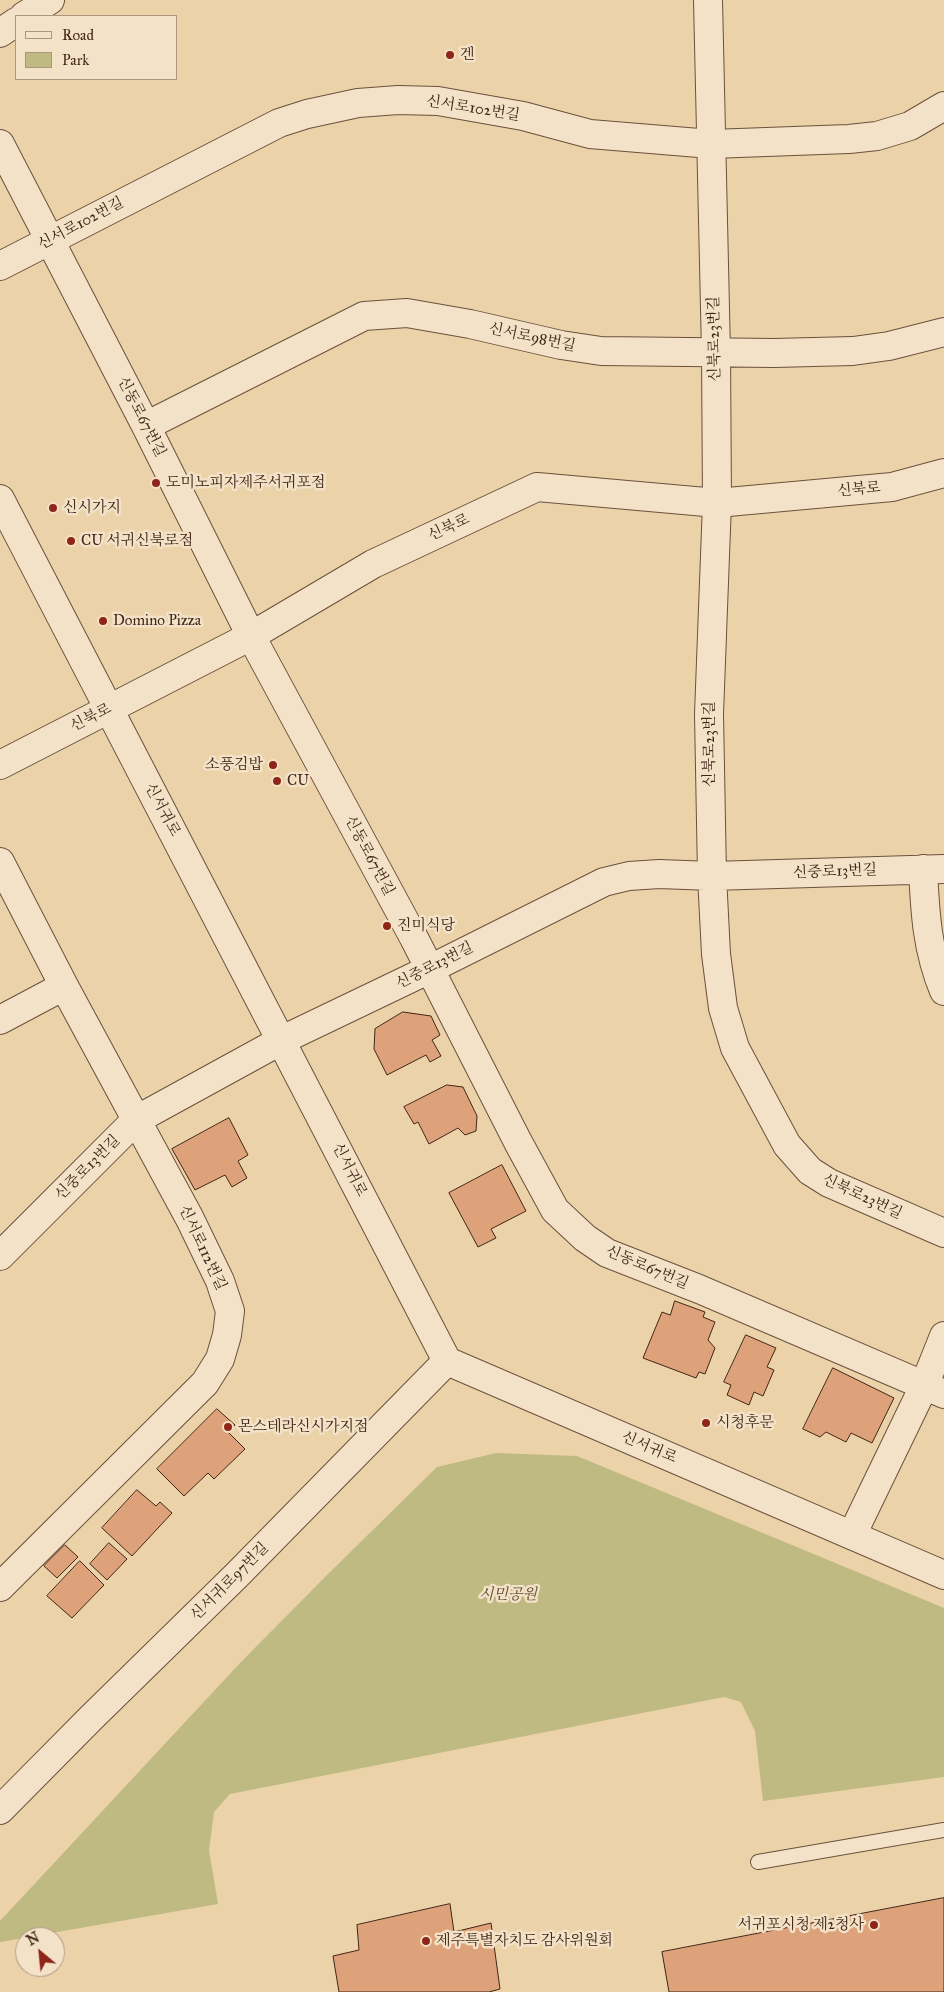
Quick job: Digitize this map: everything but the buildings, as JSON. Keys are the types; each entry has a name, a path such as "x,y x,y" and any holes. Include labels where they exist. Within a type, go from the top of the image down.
{"street":[{"path":"26,15 50,0"},
{"name":"신북로23번길","path":"708,0 716,352 717,503 709,714 712,876 720,987 728,1026 735,1048 787,1145 810,1171 829,1183 944,1233"},
{"path":"0,33 15,23"},
{"name":"신서로102번길","path":"0,266 279,124 307,114 358,103 398,100 438,101 522,116 590,134 711,144 849,139 877,136 910,126 944,106"},
{"name":"신동로67번길","path":"0,144 146,426 251,636 430,969 518,1142 555,1210 585,1238 607,1253 708,1293 934,1390"},
{"name":"신서로98번길","path":"146,426 364,316 407,313 470,324 561,346 601,351 774,353 854,351 889,346 944,332"},
{"name":"신북로","path":"0,765 251,636 373,564 537,487 717,503 892,487 944,472"},
{"name":"신서귀로","path":"0,499 447,1360 944,1575"},
{"name":"신서로112번길","path":"0,862 64,986 190,1219 220,1281 230,1311 227,1335 220,1359 205,1383 0,1587"},
{"path":"934,869 925,914 931,954 944,991"},
{"name":"신중로13번길","path":"0,1256 136,1120 282,1040 604,882 629,876 659,874 712,876 934,869"},
{"path":"0,1020 64,986"},
{"path":"852,1535 934,1390 944,1336"},
{"name":"신서귀로97번길","path":"3,1800 98,1711 237,1575 447,1360"}],"lane":[{"path":"758,1862 944,1830"}],"green space":[{"name":"시민공원","path":"496,1453 577,1456 944,1608 944,1777 763,1801 755,1731 741,1702 724,1697 230,1794 214,1812 209,1850 218,1904 65,1931 65,1927 15,1927 15,1939 0,1942 0,1921 241,1662 437,1467"}],"place":[{"name":"겐","path":"450,55"},
{"name":"도미노피자제주서귀포점","path":"156,483"},
{"name":"신시가지","path":"53,508"},
{"name":"CU 서귀신북로점","path":"71,541"},
{"name":"Domino Pizza","path":"103,621"},
{"name":"소풍김밥","path":"273,765"},
{"name":"CU","path":"277,781"},
{"name":"진미식당","path":"387,926"},
{"name":"시청후문","path":"706,1423"},
{"name":"몬스테라신시가지점","path":"228,1427"},
{"name":"서귀포시청 제2청사","path":"874,1925"},
{"name":"제주특별자치도 감사위원회","path":"426,1941"}]}
